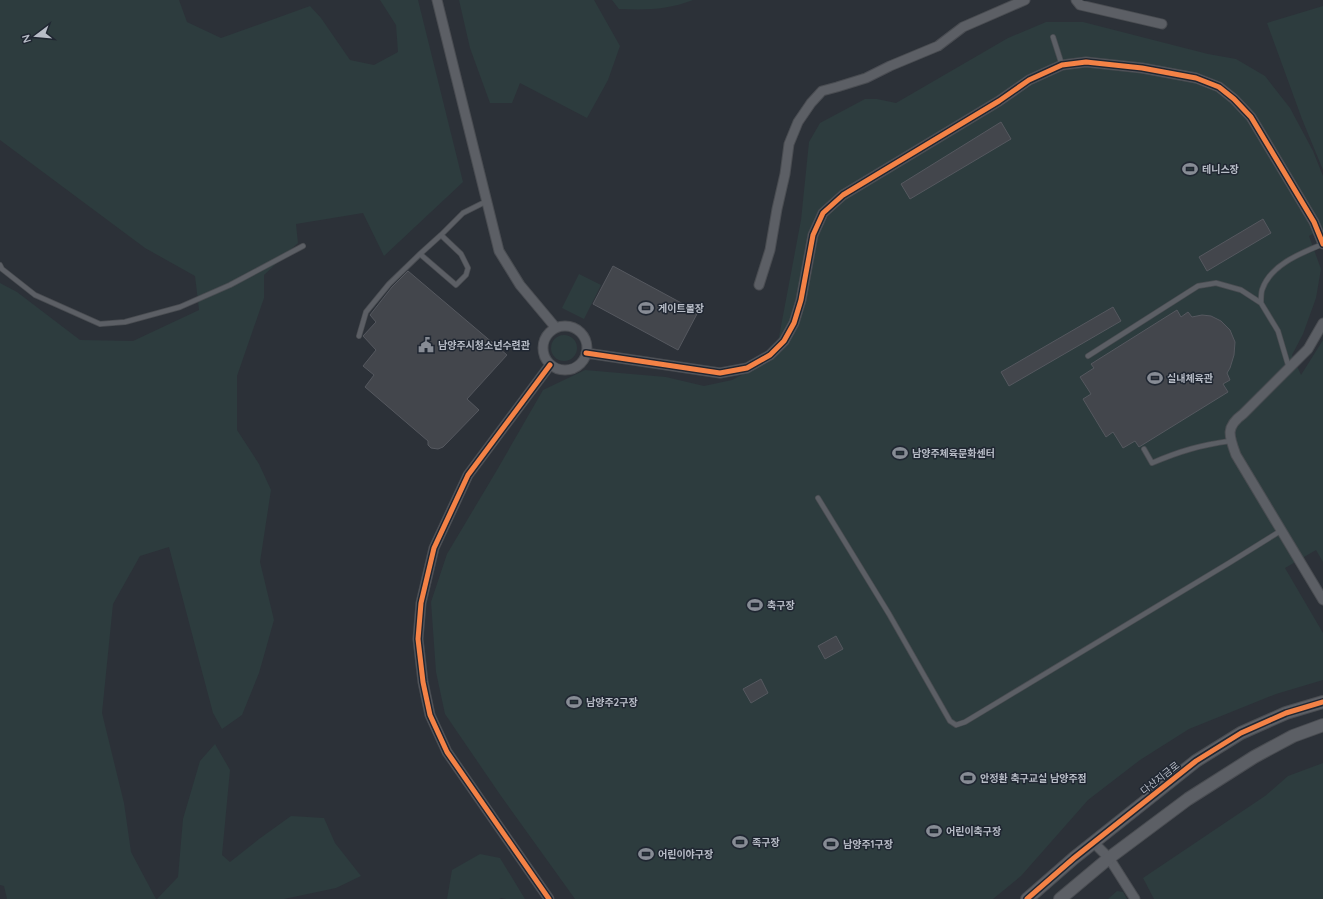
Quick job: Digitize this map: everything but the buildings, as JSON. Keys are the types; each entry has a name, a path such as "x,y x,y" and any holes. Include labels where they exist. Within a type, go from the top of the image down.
{"street":[{"path":"437,0 499,251 520,285 556,328"},
{"path":"759,285 770,250 785,174 789,144 798,122 822,91 837,88 866,78 890,66 938,46 963,28 1025,0"},
{"path":"1076,0 1080,5 1162,24"},
{"path":"586,353 720,373 746,368 770,355 784,342 794,323 801,300 813,235 823,213 843,195 999,101 1029,80 1062,65 1086,62 1142,68 1196,78 1218,87 1234,99 1251,117 1314,222 1323,244"},
{"path":"1323,323 1308,349 1243,414 1234,421 1230,430 1230,441 1244,467 1323,600"},
{"path":"564,326 571,327 583,336 586,342 586,353 582,362 577,367 570,370 563,370 550,365 545,358 543,344 551,331 564,326"},
{"path":"549,899 447,752 430,715 422,682 418,639 422,603 434,548 468,475 550,365"},
{"name":"다산지금로","path":"1027,899 1074,858 1196,761 1235,737 1286,713 1323,702"},
{"path":"1060,899 1109,858 1188,799 1248,761 1293,736 1323,725"},
{"path":"1094,843 1109,858 1135,899"}],"lane":[{"path":"1053,37 1062,65"},
{"path":"360,336 366,312 389,284 463,214 487,201"},
{"path":"420,254 456,285 466,275 468,268 461,254 441,235"},
{"path":"1261,303 1262,290 1269,276 1290,258 1323,244"},
{"path":"0,265 35,295 100,324 125,322 180,307 230,285 303,246"},
{"path":"1088,356 1198,286 1216,284 1241,290 1261,303 1278,331 1289,368"},
{"path":"1144,449 1152,463 1199,446 1230,441"},
{"path":"818,498 889,614 950,721 956,725 965,722 1282,530"}],"shaded area":[{"path":"0,0 179,0 187,22 221,38 310,6 321,18 350,60 374,65 398,52 396,25 380,0 418,0 463,182 384,256 363,213 296,224 298,243 264,275 264,298 237,376 237,430 259,464 271,490 260,562 274,620 259,673 242,715 222,729 213,713 169,547 140,556 113,604 102,713 124,803 131,852 156,899 7,899 4,886 0,885 0,283 17,292 80,340 133,341 199,310 195,276 145,248 0,140"},
{"path":"459,0 594,0 620,46 608,80 587,118 520,83 512,103 490,103 470,48"},
{"path":"612,0 693,0 666,8 619,9"},
{"path":"1323,6 1323,170 1302,119 1267,23"},
{"name":"남양주체육문화센터","path":"1046,22 1083,22 1208,54 1236,59 1265,76 1290,108 1313,151 1323,176 1323,228 1309,236 1321,269 1316,298 1303,334 1292,355 1301,375 1323,340 1323,562 1316,550 1285,568 1323,633 1323,680 1276,694 1189,729 1140,760 1088,800 1021,876 993,899 575,899 501,796 445,714 436,672 431,602 447,554 543,390 585,370 666,377 704,386 732,380 775,358 801,220 809,142 820,123 865,99 877,99 896,103 1008,38"},
{"path":"579,274 601,285 584,319 562,308"},
{"path":"564,335 573,339 577,348 573,357 564,361 555,357 551,348 555,339"},
{"path":"215,744 230,770 222,855 230,862 291,816 324,818 335,843 361,876 336,888 284,899 157,899 178,877 183,819 200,761"},
{"path":"1323,763 1323,899 1154,899 1143,878 1265,796 1288,776"},
{"path":"480,854 500,858 525,899 447,899 452,870"},
{"path":"1117,891 1123,892 1127,899 1108,899"}],"cycle path":[{"path":"586,353 720,373 747,368 770,355 784,341 794,323 801,300 813,235 823,213 843,195 999,101 1029,80 1062,65 1086,62 1142,68 1196,78 1219,87 1234,99 1251,117 1314,222 1323,244"},
{"path":"549,899 447,752 430,715 423,682 418,639 421,603 434,548 468,475 550,365"},
{"path":"1027,899 1074,858 1196,761 1241,733 1286,713 1323,702"}],"place":[{"name":"테니스장","path":"1190,169"},
{"name":"게이트볼장","path":"646,308"},
{"name":"남양주시청소년수련관","path":"426,345"},
{"name":"실내체육관","path":"1155,378"},
{"name":"남양주체육문화센터","path":"900,453"},
{"name":"축구장","path":"755,605"},
{"name":"남양주2구장","path":"574,702"},
{"name":"안정환 축구교실 남양주점","path":"968,778"},
{"name":"어린이축구장","path":"934,831"},
{"name":"족구장","path":"740,842"},
{"name":"남양주1구장","path":"831,844"},
{"name":"어린이야구장","path":"646,854"}]}
